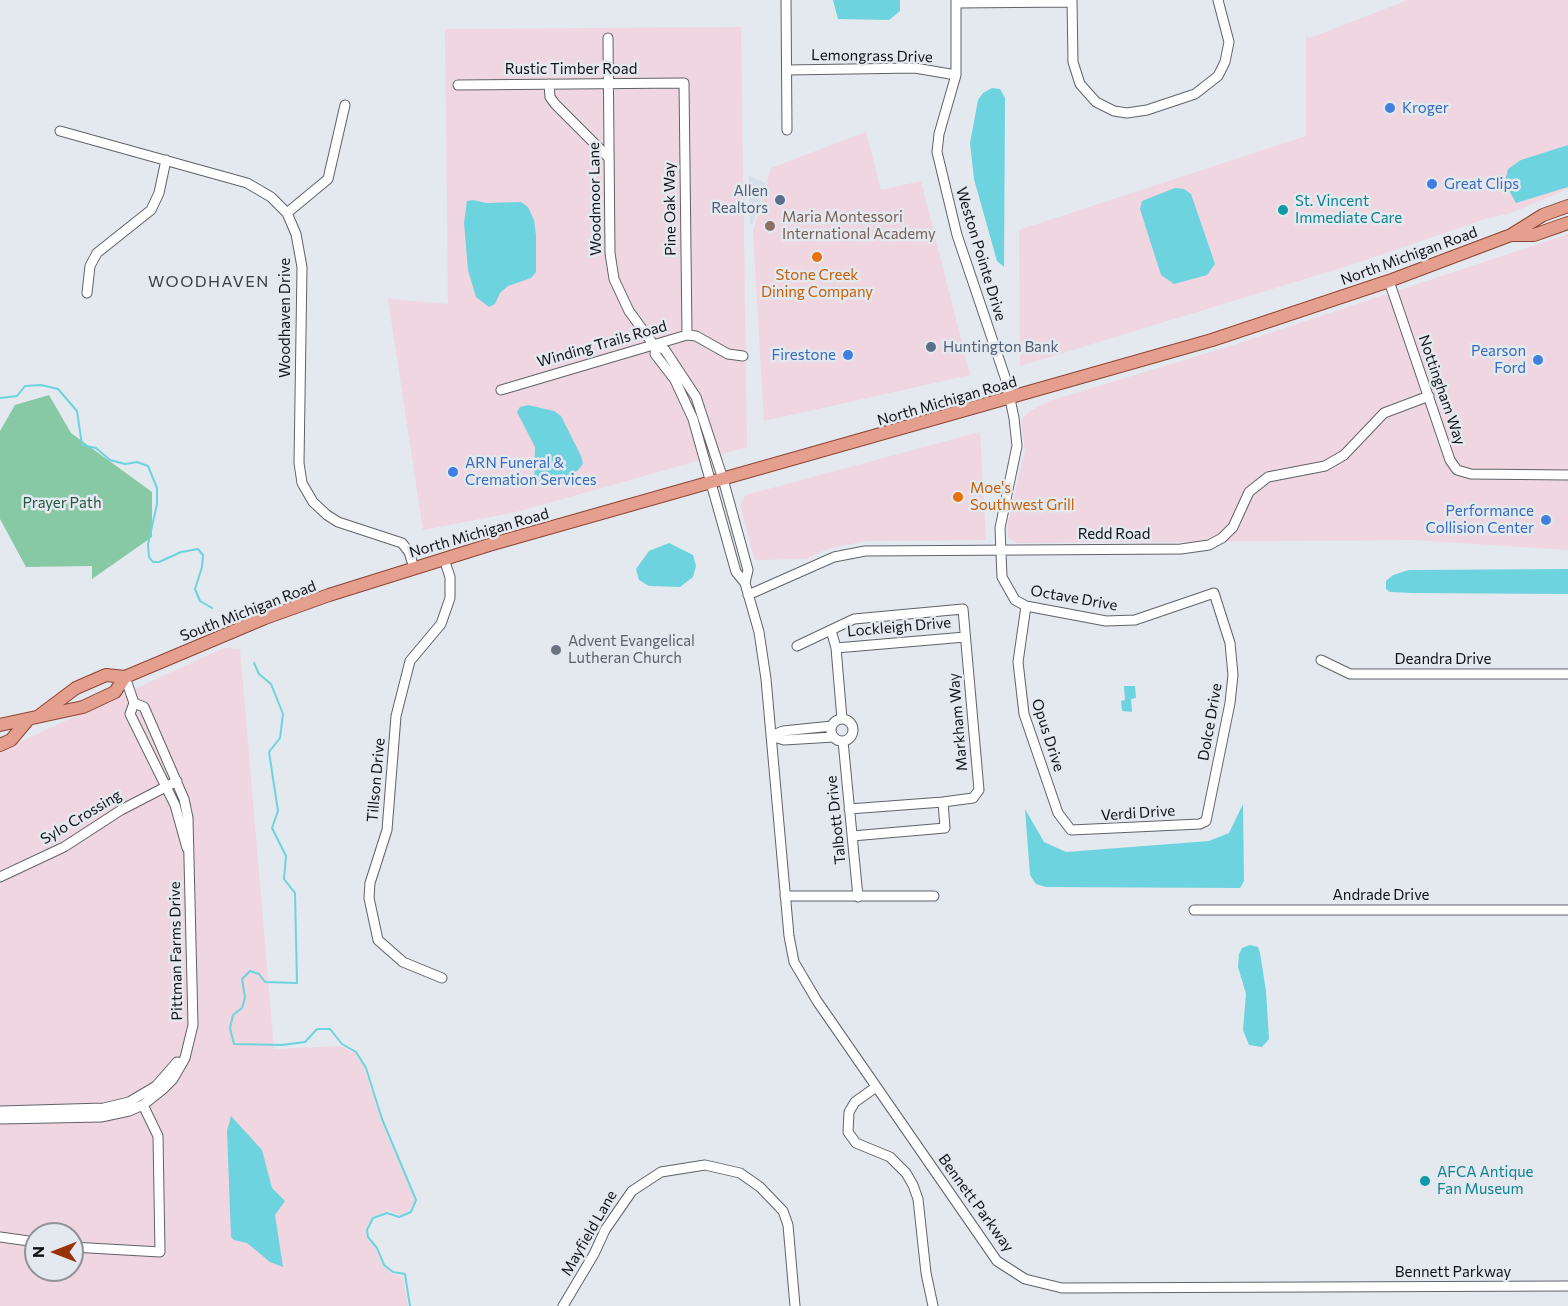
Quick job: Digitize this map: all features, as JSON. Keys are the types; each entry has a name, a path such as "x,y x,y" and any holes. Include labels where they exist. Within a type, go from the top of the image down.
{"main road":[{"name":"North Michigan Road","path":"385,577 444,558 1212,340 1389,281 1510,235 1543,215 1568,206"},
{"name":"North Michigan Road","path":"1510,235 1534,235 1568,222"},
{"name":"South Michigan Road","path":"2,723 27,721 40,715 76,688 106,675 125,677 265,618 385,577"},
{"name":"South Michigan Road","path":"40,715 83,707 115,692 125,677"},
{"path":"0,745 10,740 27,721"}],"street":[{"path":"786,0 787,130"},
{"path":"956,2 1072,1 1073,62 1080,84 1096,102 1114,111 1127,113 1147,110 1203,90 1218,76 1228,50 1228,32 1218,0"},
{"name":"Weston Pointe Drive","path":"956,2 956,75 939,134 938,161 962,254 1010,399 1017,446 1003,509 1000,550"},
{"name":"Woodmoor Lane","path":"608,38 610,253 614,279 629,311 655,345 656,354 675,380 717,481"},
{"name":"Lemongrass Drive","path":"787,70 915,68 956,75"},
{"name":"Rustic Timber Road","path":"458,85 684,83"},
{"name":"Pine Oak Way","path":"684,83 687,335"},
{"path":"549,84 550,97 555,104 609,158"},
{"path":"287,213 328,179 345,105"},
{"name":"Woodhaven Drive","path":"60,131 247,183 271,197 287,213 296,234 302,267 299,463 302,483 313,502 338,522 402,543 409,552 414,567"},
{"path":"87,293 90,266 100,249 151,210 159,193 166,160"},
{"name":"Nottingham Way","path":"1389,281 1450,460 1457,470 1471,474 1568,475"},
{"name":"Winding Trails Road","path":"501,390 687,335 696,336 728,354 743,356"},
{"name":"Redd Road","path":"748,595 834,557 853,552 1181,549 1209,545 1222,538 1233,527 1249,492 1268,477 1325,466 1344,455 1384,413 1429,396"},
{"name":"Bennett Parkway","path":"717,481 736,572 745,583 763,656 785,896 794,962 817,1001 990,1253 1014,1274 1038,1284 1062,1288 1568,1286"},
{"name":"Octave Drive","path":"1000,550 1002,577 1015,600 1026,606 1095,620 1125,622 1214,593"},
{"name":"Tillson Drive","path":"442,978 403,962 378,939 369,898 370,883 387,830 396,716 410,662 441,624 450,598 450,577 444,558"},
{"name":"Dolce Drive","path":"1206,821 1230,704 1233,675 1230,643 1214,593"},
{"name":"Opus Drive","path":"1026,606 1018,662 1024,714 1058,813 1071,831"},
{"name":"Lockleigh Drive","path":"796,646 854,619 963,609"},
{"name":"Markham Way","path":"849,809 973,798 979,790 963,609"},
{"name":"Talbott Drive","path":"831,630 836,648 842,719 851,723 854,729 849,739 843,741 858,897"},
{"name":"Lockleigh Drive","path":"836,648 965,637"},
{"name":"Deandra Drive","path":"1321,660 1350,674 1568,674"},
{"name":"Pittman Farms Drive","path":"125,677 134,703 130,714 177,812 189,854"},
{"name":"Pittman Farms Drive","path":"0,1119 101,1117 142,1105 173,1079 188,1048 193,1017 188,818 177,781 144,707 134,703"},
{"path":"771,736 783,731 832,726 842,719"},
{"path":"832,726 834,737"},
{"path":"771,736 784,740 834,737 843,741"},
{"name":"Sylo Crossing","path":"0,877 64,847 177,781"},
{"path":"852,836 945,828 943,802"},
{"name":"Verdi Drive","path":"1071,831 1200,824 1206,821"},
{"path":"785,896 934,896"},
{"name":"Andrade Drive","path":"1194,910 1568,910"},
{"path":"0,1111 104,1108 129,1102 156,1086 188,1048"},
{"path":"876,1087 852,1107 847,1123 848,1132 856,1143 890,1157 906,1173 913,1185 918,1199 926,1274 933,1306"},
{"path":"84,1248 160,1252 158,1136 142,1105"},
{"name":"Mayfield Lane","path":"563,1306 594,1254 604,1230 632,1191 661,1172 705,1165 740,1173 760,1187 783,1211 788,1225 795,1306"},
{"path":"0,1237 24,1240"}],"shaded area":[{"path":"1408,0 1568,0 1568,189 1511,213 1485,219 1354,264 1020,366 1019,230 1306,136 1306,35 1310,38"},
{"path":"741,27 747,447 516,512 423,530 388,299 448,304 445,29"},
{"path":"866,132 881,190 921,181 970,375 764,421 753,232 771,168"},
{"path":"749,176 766,183 752,225 750,223"},
{"path":"1568,234 1568,550 1413,540 1017,543 1008,538 1007,527 1025,451 1021,420 1034,409 1049,401 1231,346"},
{"path":"980,432 986,540 866,541 827,549 806,559 755,560 740,505 746,495"},
{"path":"224,648 240,649 274,1049 340,1046 355,1053 364,1067 381,1121 415,1201 409,1211 400,1215 388,1211 373,1216 366,1229 366,1237 376,1250 382,1265 392,1274 403,1277 408,1306 0,1306 0,751"}],"green space":[{"name":"Prayer Path","path":"49,395 71,433 152,492 152,537 92,579 92,566 26,567 0,519 0,431 15,405"}],"water":[{"path":"833,0 900,0 900,11 889,20 838,19"},
{"path":"992,88 1000,89 1005,98 1004,267 997,261 974,179 970,143 978,100 983,93"},
{"path":"1568,145 1568,187 1516,203 1505,183 1508,169 1521,160"},
{"path":"1175,188 1184,189 1191,194 1215,264 1207,275 1174,284 1161,275 1140,209 1142,201"},
{"path":"467,201 486,203 521,202 528,207 534,220 536,272 531,278 508,286 500,293 495,304 489,307 476,297 468,270 464,223"},
{"path":"528,405 554,411 561,416 581,456 583,464 578,470 566,480 551,486 540,485 534,480 535,447 517,412 520,407"},
{"path":"669,543 693,555 696,566 693,577 680,587 649,586 639,580 636,569 649,551"},
{"path":"1568,569 1568,594 1412,593 1390,592 1386,589 1386,581 1393,575 1409,570"},
{"path":"1124,686 1135,686 1136,698 1131,699 1132,712 1122,711 1121,701 1125,700"},
{"path":"1243,804 1244,881 1240,888 1046,887 1036,884 1030,875 1025,809 1044,842 1066,852 1209,841 1229,833"},
{"path":"1250,945 1258,947 1266,991 1269,1039 1262,1047 1249,1045 1243,1030 1246,994 1238,967 1239,954 1242,948"},
{"path":"231,1116 262,1150 272,1188 285,1201 275,1215 283,1267 270,1262 247,1243 231,1237 227,1131"}],"waterway":[{"path":"0,398 17,396 25,386 41,385 58,389 77,411 82,445 96,448 110,460 125,464 137,462 148,466 157,488 157,504 148,544 149,557 153,562 159,562 181,552 198,549 203,555 195,589 200,601 212,608"},
{"path":"254,663 259,674 271,684 283,714 280,738 269,752 278,811 272,828 286,856 284,879 295,893 297,983 265,982 259,974 250,971 242,979 245,997 242,1008 233,1015 230,1028 234,1044 282,1045 305,1042 317,1029 330,1029 342,1044 356,1052 366,1068 382,1119 416,1200 411,1212 399,1217 387,1213 373,1218 367,1230 368,1237 377,1248 384,1265 393,1272 405,1274 410,1306"}],"place":[{"name":"Kroger","path":"1390,108"},
{"name":"Great Clips","path":"1432,184"},
{"name":"Allen Realtors","path":"780,200"},
{"name":"St. Vincent Immediate Care","path":"1283,210"},
{"name":"Maria Montessori International Academy","path":"770,226"},
{"name":"Stone Creek Dining Company","path":"817,257"},
{"name":"Huntington Bank","path":"931,347"},
{"name":"Firestone","path":"848,355"},
{"name":"Pearson Ford","path":"1538,360"},
{"name":"ARN Funeral & Cremation Services","path":"453,472"},
{"name":"Moe's Southwest Grill","path":"958,497"},
{"name":"Performance Collision Center","path":"1546,520"},
{"name":"Advent Evangelical Lutheran Church","path":"556,650"},
{"name":"AFCA Antique Fan Museum","path":"1425,1181"}],"district":[{"name":"WOODHAVEN","path":"209,282"}]}
